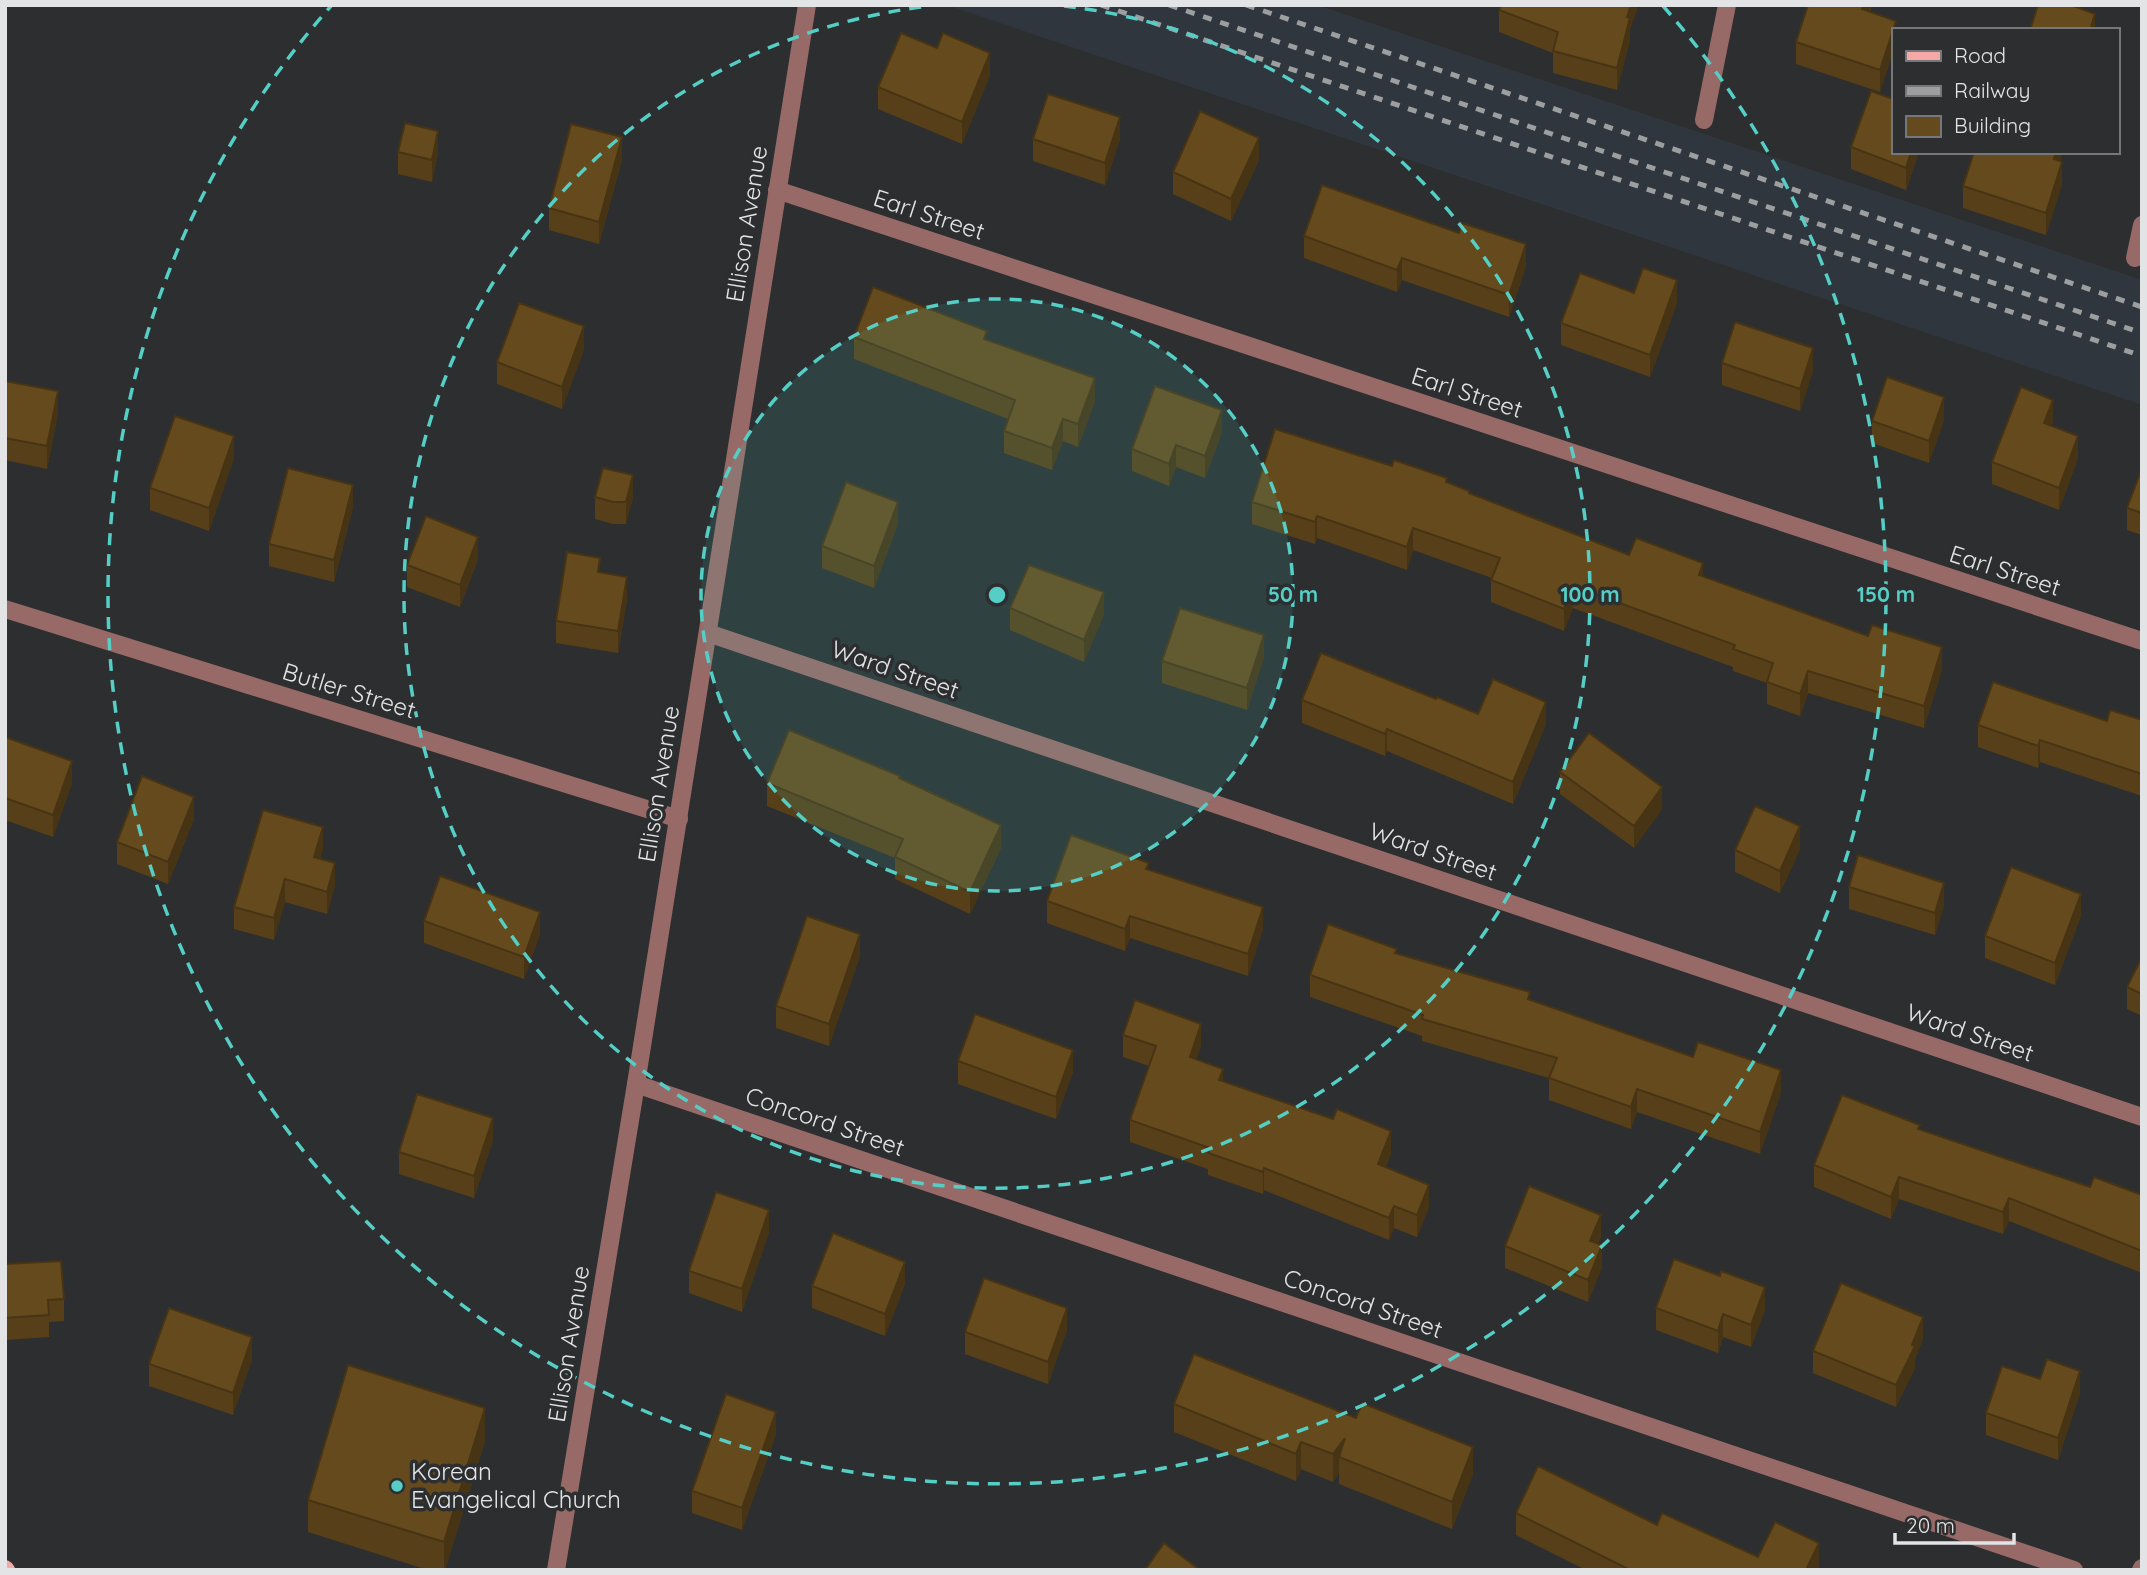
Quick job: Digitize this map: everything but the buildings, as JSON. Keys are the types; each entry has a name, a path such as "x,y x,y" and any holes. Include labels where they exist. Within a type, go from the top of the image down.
{"street":[{"name":"Ellison Avenue","path":"556,1570 807,5"},
{"path":"1704,120 1727,5"},
{"name":"Earl Street","path":"777,190 2142,641"},
{"path":"2135,258 2142,225"},
{"name":"Butler Street","path":"5,609 678,819"},
{"name":"Ward Street","path":"708,633 2142,1117"},
{"name":"Concord Street","path":"636,1084 2074,1570"}],"shaded area":[{"path":"946,5 1317,5 2142,280 2142,405"}],"railway":[{"path":"1101,5 2142,356"},
{"path":"1169,5 2142,333"},
{"path":"1246,5 2142,307"}],"place":[{"name":"Korean Evangelical Church","path":"397,1486"}]}
